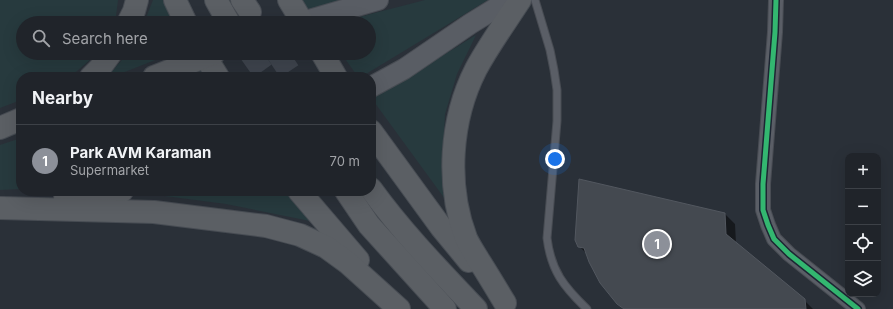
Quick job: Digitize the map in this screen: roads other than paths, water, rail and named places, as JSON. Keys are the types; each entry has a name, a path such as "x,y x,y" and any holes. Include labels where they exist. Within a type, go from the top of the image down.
{"highway":[{"path":"132,16 137,0"},
{"path":"175,0 183,16"},
{"path":"216,0 226,16"},
{"path":"289,0 297,16"},
{"path":"507,306 467,239 458,209 454,181 454,153 456,126 464,99 476,71 488,49 520,0"},
{"path":"96,72 106,60"},
{"path":"166,72 193,60"},
{"path":"210,60 216,72"},
{"path":"326,60 333,72"},
{"path":"0,128 16,121"},
{"path":"0,133 16,128"},
{"path":"376,138 441,227 507,306"},
{"path":"376,195 434,265 476,309"},
{"path":"0,204 90,196"},
{"path":"303,196 399,309"},
{"path":"349,196 369,225 445,309"},
{"path":"0,208 154,212 266,226 300,235 326,247 348,262 399,309"}],"main road":[{"path":"324,16 378,0"},
{"path":"376,84 404,69 470,24 509,0"}],"street":[{"path":"776,0 775,32 762,184 763,210 774,239 789,254 858,309"}],"lane":[{"path":"535,0 550,50 557,90 557,122 547,238 554,266 559,277 570,292 587,309"}],"tunnel":[{"path":"255,60 263,72"},
{"path":"282,60 290,72"}],"place":[{"name":"Park AVM Karaman","path":"657,244"}]}
